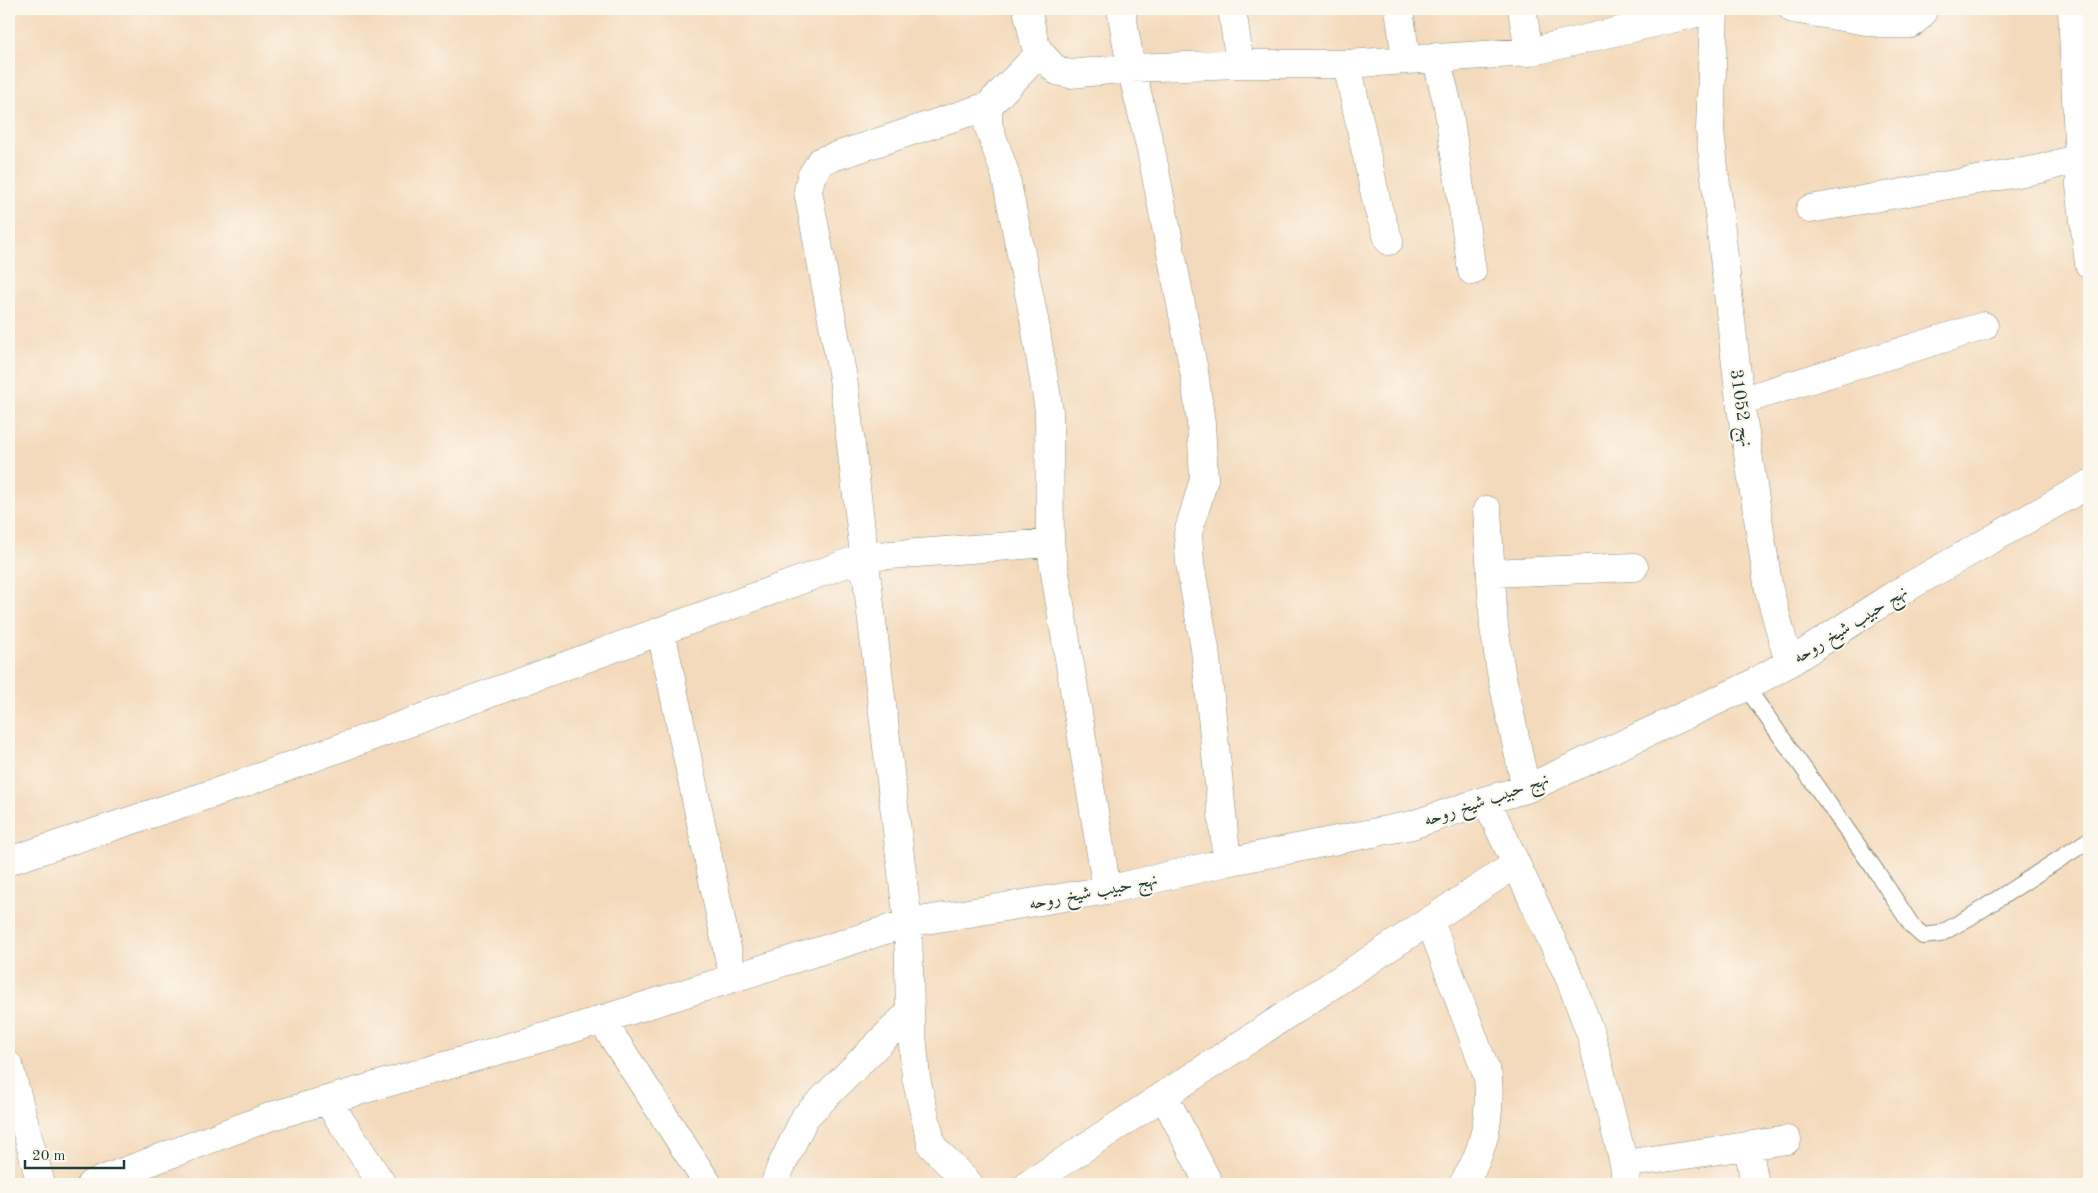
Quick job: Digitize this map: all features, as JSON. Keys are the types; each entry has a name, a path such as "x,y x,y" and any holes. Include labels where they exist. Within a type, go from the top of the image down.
{"street":[{"path":"1027,9 1035,44 1040,53 1057,71 1070,74 1131,68 1240,64 1346,64 1529,52 1714,9"},
{"path":"1121,9 1131,68 1164,215 1194,371 1201,423 1204,479 1188,533 1204,649 1227,862"},
{"path":"1232,9 1240,64"},
{"path":"1399,9 1406,59"},
{"path":"1522,9 1529,52"},
{"name":"نهج 31052","path":"1714,9 1710,132 1740,402 1769,590 1789,663"},
{"path":"1792,9 1884,24 1911,24 1922,14 1923,9"},
{"path":"2072,9 2078,158 2089,264"},
{"path":"969,1184 932,1146 916,1078 910,1012 908,923 843,378 808,191 811,177 821,162 988,106 1040,53"},
{"path":"1436,58 1448,106 1472,271"},
{"path":"1346,64 1378,208 1389,241"},
{"path":"988,106 988,125 1005,173 1034,319 1049,411 1050,543 1107,890"},
{"path":"1810,209 2040,169 2078,158"},
{"path":"1740,402 1984,326"},
{"name":"نهج حبيب شيخ روحه","path":"91,1184 272,1116 601,1019 908,923 1107,890 1227,862 1412,825 1486,800 1526,789 1746,687 1789,663 1894,595 2089,484"},
{"path":"1487,510 1494,627 1501,672 1526,789"},
{"path":"9,861 238,785 864,557 1050,543"},
{"path":"1491,573 1634,568"},
{"path":"661,631 733,977"},
{"path":"1486,800 1570,979 1591,1035 1625,1174 1748,1146 1787,1140"},
{"path":"1029,1184 1516,864"},
{"path":"1430,921 1488,1077 1490,1102 1487,1128 1480,1152 1463,1184"},
{"path":"776,1184 780,1169 805,1117 910,1012"},
{"path":"601,1019 708,1184"},
{"path":"9,1066 41,1184"},
{"path":"1164,1096 1209,1184"},
{"path":"327,1100 382,1184"},
{"path":"1748,1146 1755,1184"}],"lane":[{"path":"1746,687 1878,874 1912,926 1923,936 1940,934 1970,917 2089,840"}]}
